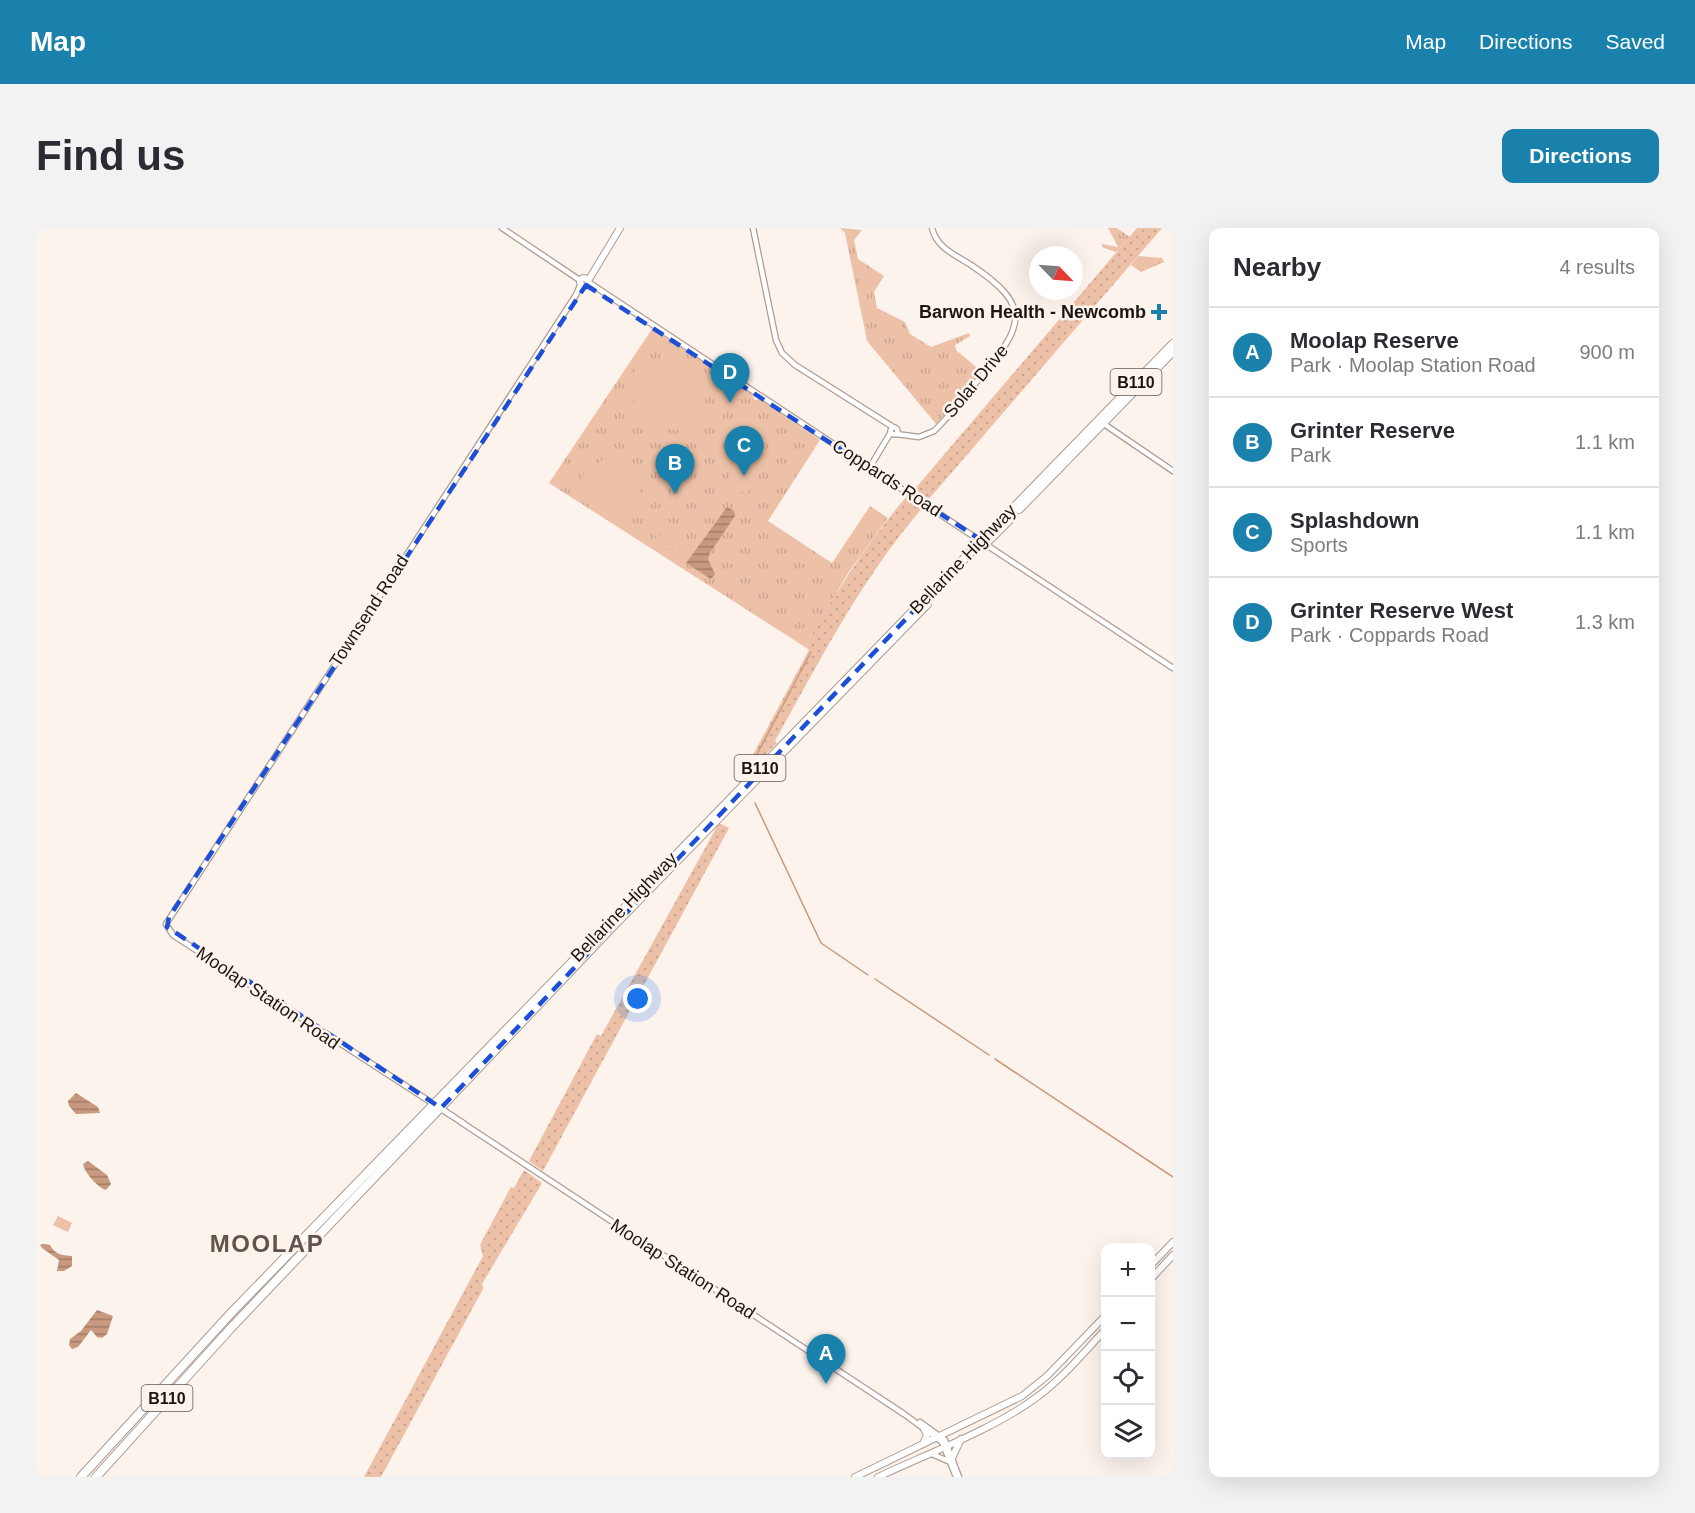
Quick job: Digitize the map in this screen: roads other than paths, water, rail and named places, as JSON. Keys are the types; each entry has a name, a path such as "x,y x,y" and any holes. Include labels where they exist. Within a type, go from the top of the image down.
{"highway":[{"name":"Bellarine Highway","path":"81,1477 224,1321 453,1095 1173,344"},
{"name":"Bellarine Highway","path":"1100,422 1173,351"},
{"name":"Bellarine Highway","path":"96,1477 231,1328 436,1110 759,770 984,542"},
{"path":"756,780 759,770"}],"main road":[{"name":"Townsend Road","path":"584,282 620,228"},
{"path":"1155,1261 1173,1242"},
{"path":"1155,1275 1173,1256"},
{"path":"855,1477 1012,1402 1034,1387 1101,1320"},
{"path":"878,1477 967,1435 1037,1397 1101,1334"},
{"path":"921,1446 927,1437 924,1429"},
{"path":"951,1460 958,1443 967,1435"}],"street":[{"name":"Coppards Road","path":"502,228 870,467 1173,668"},
{"path":"753,228 776,340 782,353 795,365 884,422 894,431 870,467"},
{"name":"Solar Drive","path":"894,431 904,435 923,436 937,428 1005,349 1014,328 1014,312 1006,291 941,246 932,228"},
{"name":"Townsend Road","path":"167,927 169,917 584,282"},
{"path":"1100,422 1173,471"},
{"name":"Moolap Station Road","path":"167,927 173,935 436,1110 463,1124 940,1437"},
{"path":"452,1117 448,1106 453,1095"},
{"path":"436,1110 452,1117"},
{"name":"Moolap Station Road","path":"904,1414 924,1429 940,1437"},
{"path":"940,1437 958,1477"},
{"path":"926,1455 939,1455 951,1460"}],"waterway":[{"path":"748,771 811,652"},
{"path":"755,803 821,943 868,975"},
{"path":"875,979 989,1055"},
{"path":"995,1059 1173,1177"}],"place":[{"name":"Barwon Health - Newcomb","path":"1159,312"},
{"name":"Grinter Reserve West","path":"730,403"},
{"name":"Splashdown","path":"744,476"},
{"name":"Grinter Reserve","path":"675,494"},
{"name":"Moolap Reserve","path":"826,1384"}],"district":[{"name":"MOOLAP","path":"267,1243"}]}
